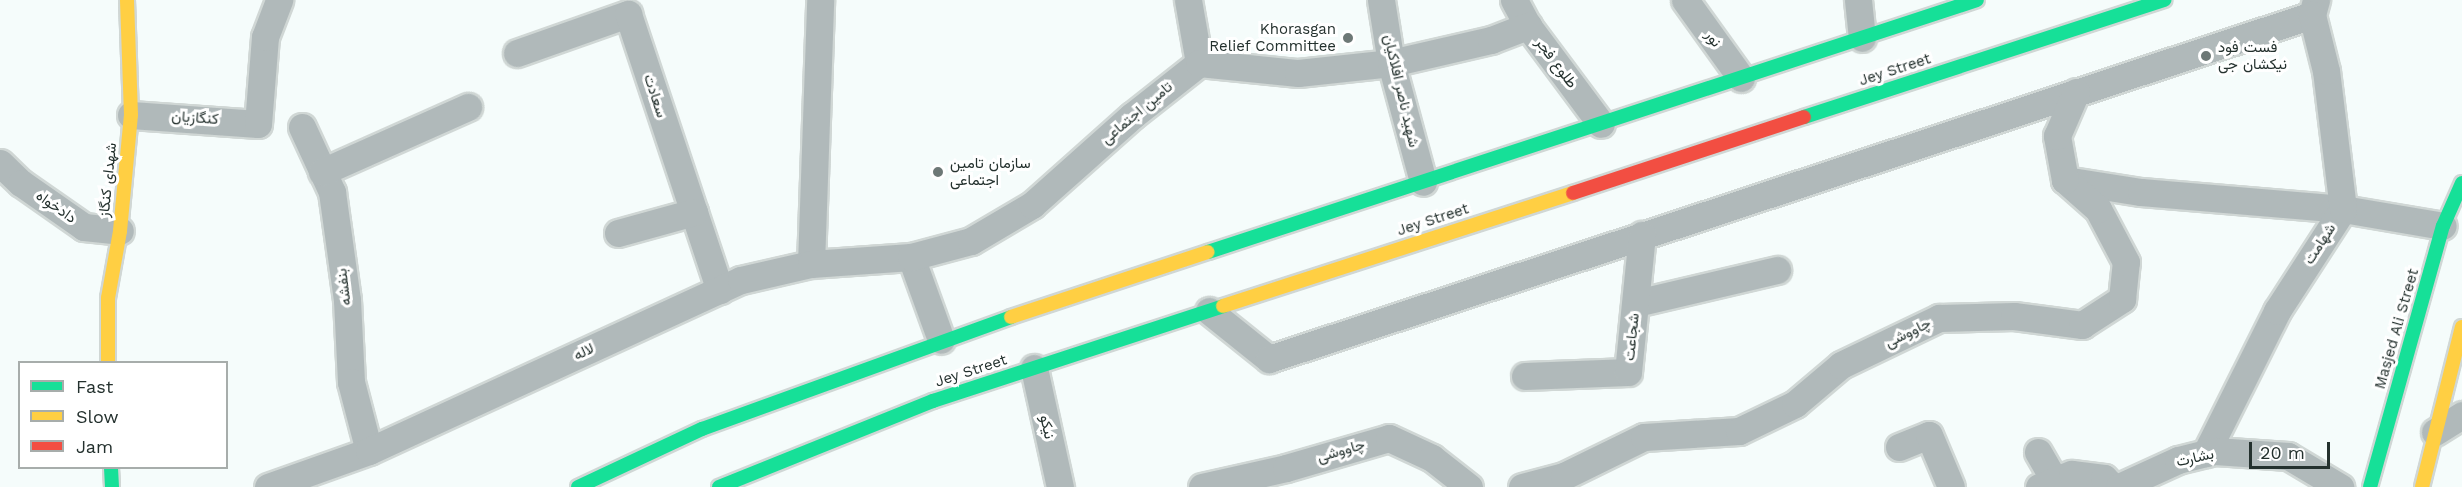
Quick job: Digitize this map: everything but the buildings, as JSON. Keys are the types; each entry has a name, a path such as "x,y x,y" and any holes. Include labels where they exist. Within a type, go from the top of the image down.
{"main road":[{"name":"شهدای کنگاز","path":"108,361 108,298 120,231 131,115 127,0"},
{"path":"578,487 702,429 941,340 1977,0"},
{"name":"Jey Street","path":"719,487 933,401 2164,0"},
{"name":"Masjed Ali Street","path":"2370,487 2443,226 2462,183"},
{"path":"2422,487 2435,432 2456,365 2462,327"},
{"path":"111,469 112,487"}],"street":[{"name":"کنگازیان","path":"131,115 258,124 265,37 279,0"},
{"path":"811,264 820,0"},
{"path":"1188,0 1199,63 1298,73 1392,63 1491,40 1528,26"},
{"name":"شهید ناصر افلاکیان","path":"1381,0 1392,63 1423,182"},
{"name":"طلوع فجر","path":"1514,0 1528,26 1601,124"},
{"name":"نور","path":"1685,0 1741,78"},
{"path":"1858,0 1862,38"},
{"path":"1209,311 1269,359 2076,92 2314,7"},
{"name":"شهامت","path":"2206,453 2277,311 2343,209 2326,70 2314,7"},
{"name":"سعادت","path":"517,53 628,14 720,290"},
{"name":"تامین اجتماعی","path":"911,257 971,241 1032,205 1132,116 1199,63"},
{"path":"2076,92 2057,136 2065,180 2141,192 2343,209 2443,226"},
{"path":"322,172 468,106"},
{"name":"بنفشه","path":"302,127 332,192 347,300 351,382 369,451"},
{"name":"دادخواه","path":"0,163 21,183 84,227 120,231"},
{"name":"چاووشی","path":"1522,487 1565,482 1644,437 1739,431 1795,404 1841,365 1939,318 2014,316 2082,325 2122,299 2126,262 2098,209 2065,180"},
{"path":"618,233 694,212"},
{"name":"شجاعت","path":"1525,376 1628,372 1642,235"},
{"path":"911,257 941,340"},
{"name":"لاله","path":"268,487 369,451 741,280 811,264 911,257"},
{"path":"1636,303 1777,270"},
{"name":"نیکو","path":"1034,368 1060,487"},
{"path":"2435,432 2462,415"},
{"path":"1899,447 1929,435 1952,487"},
{"name":"چاووشی","path":"1202,487 1389,438 1432,458 1469,487"},
{"path":"2038,452 2047,484 2072,474 2103,478 2114,487"},
{"name":"بشارت","path":"2119,487 2178,460 2206,453 2288,456 2340,487"}],"traffic: fast":[{"path":"1208,252 1977,0"},
{"path":"1804,117 2164,0"},
{"path":"2370,487 2443,226 2462,183"},
{"path":"719,487 933,401 1223,306"},
{"path":"578,487 702,429 1011,317"},
{"path":"111,469 112,487"}],"traffic: slow":[{"path":"108,361 108,298 120,231 131,115 127,0"},
{"path":"1223,306 1573,193"},
{"path":"1011,317 1208,252"},
{"path":"2422,487 2462,327"}],"traffic: jam":[{"path":"1573,193 1804,117"}],"place":[{"name":"Khorasgan Relief Committee","path":"1348,38"},
{"name":"فست فود نیکشان جی","path":"2206,56"},
{"name":"سازمان تامین اجتماعی","path":"938,172"}]}
